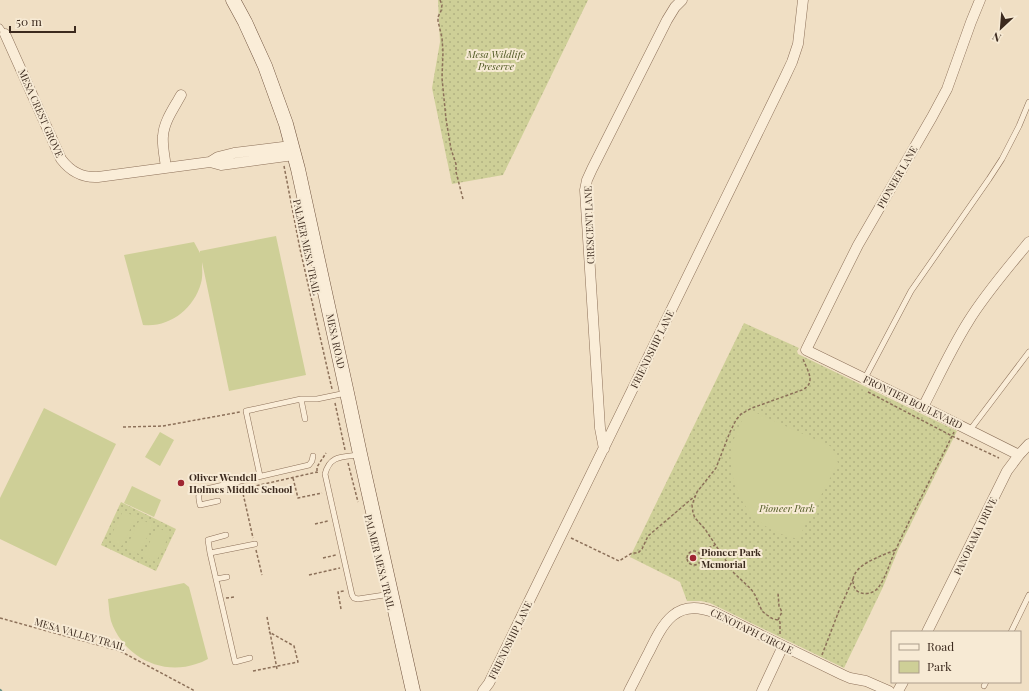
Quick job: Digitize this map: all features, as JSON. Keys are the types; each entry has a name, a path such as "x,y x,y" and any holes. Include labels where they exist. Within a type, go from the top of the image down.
{"main road":[{"name":"MESA ROAD","path":"232,0 246,22 262,59 286,124 289,152 347,393 353,455 391,594 413,691"}],"street":[{"name":"CRESCENT LANE","path":"604,448 600,428 585,190 587,180 592,169 667,20 675,7 682,0"},
{"name":"FRIENDSHIP LANE","path":"482,691 489,683 784,80 798,44 803,0"},
{"name":"PIONEER LANE","path":"804,354 858,245 947,89 980,0"},
{"name":"MESA CREST GROVE","path":"3,30 61,159 71,170 84,176 91,178 210,162 221,164 257,155 289,152"},
{"path":"166,168 163,138 164,129 167,120 181,95"},
{"name":"MESA CREST GROVE","path":"257,155 289,152"},
{"path":"923,407 968,322 1029,242"},
{"name":"FRONTIER BOULEVARD","path":"804,354 864,378 1019,455"},
{"name":"PANORAMA DRIVE","path":"928,631 1007,471 1029,444"},
{"name":"CENOTAPH CIRCLE","path":"629,691 662,625 668,618 676,613 684,609 694,608 704,608 843,675 866,681 889,691"},
{"path":"762,691 784,646"}],"lane":[{"path":"864,378 911,291 1002,159 1019,126 1029,102"},
{"path":"970,430 1029,352"},
{"path":"260,476 246,411 301,398 317,399 347,393"},
{"path":"301,398 305,419"},
{"path":"353,455 334,459 327,468 325,474 352,595 358,600 391,594"},
{"path":"218,501 200,505 198,496 202,490 309,465 313,456"},
{"path":"226,535 208,540 210,553 235,662 250,658"},
{"path":"210,553 255,544"},
{"path":"216,579 227,577"},
{"path":"1011,631 1029,595"}],"path":[{"path":"440,0 442,5 438,21 442,38 442,78 446,124 463,199"},
{"name":"PALMER MESA TRAIL","path":"289,152 300,249 333,396 353,455 358,503"},
{"path":"778,620 773,619 762,611 751,589 734,573 705,530 694,518 692,505 700,487 716,468 730,432 741,414 752,408 806,388 809,384 810,379 804,354"},
{"path":"123,427 163,426 246,411"},
{"path":"854,577 853,584 861,593 869,593 877,589 883,580 895,550 958,424"},
{"path":"952,436 998,458"},
{"path":"319,479 317,467 326,453"},
{"path":"291,469 298,498 322,494"},
{"path":"242,489 317,472"},
{"path":"241,481 262,575"},
{"path":"561,536 575,540 619,561 632,553 638,553 642,549 648,536 696,495"},
{"path":"315,524 328,521"},
{"path":"700,553 700,562 696,565 689,563 687,557 690,552 694,551 700,553 715,545"},
{"path":"822,656 840,608 857,570 863,565 895,550"},
{"path":"323,558 336,555"},
{"path":"309,575 346,567"},
{"path":"341,609 338,592 344,592"},
{"path":"778,592 779,606 782,612 778,620 780,622 780,635"},
{"path":"267,617 277,669"},
{"name":"MESA VALLEY TRAIL","path":"0,618 120,651 195,691"},
{"path":"253,671 298,662 294,646 269,632"}],"green space":[{"name":"Mesa Wildlife Preserve","path":"438,0 588,0 503,175 452,184 432,88 440,42"},
{"path":"276,236 306,375 229,391 202,262 201,283 198,292 186,309 171,320 153,325 143,325 124,255 194,242 200,253 200,251"},
{"name":"Pioneer Park","path":"744,323 799,348 797,351 798,354 957,431 898,550 883,587 844,668 710,603 701,601 687,601 680,582 630,557"},
{"path":"44,408 116,444 56,566 0,539 0,498"},
{"path":"750,410 832,447 838,463 798,539 777,533 763,525 748,510 736,488 732,472 731,450 738,428"},
{"path":"160,432 174,440 160,466 145,457"},
{"path":"132,486 161,500 154,517 124,503"},
{"path":"121,502 176,529 156,571 101,545"},
{"path":"123,511 136,517 122,546 109,540"},
{"path":"140,519 153,525 139,554 126,548"},
{"path":"157,527 170,534 156,562 143,556"},
{"path":"184,583 189,587 208,659 198,664 183,667 157,665 134,653 124,644 111,621 108,599"}],"place":[{"name":"Oliver Wendell Holmes Middle School","path":"181,483"},
{"name":"Pioneer Park Memorial","path":"693,558"}]}
